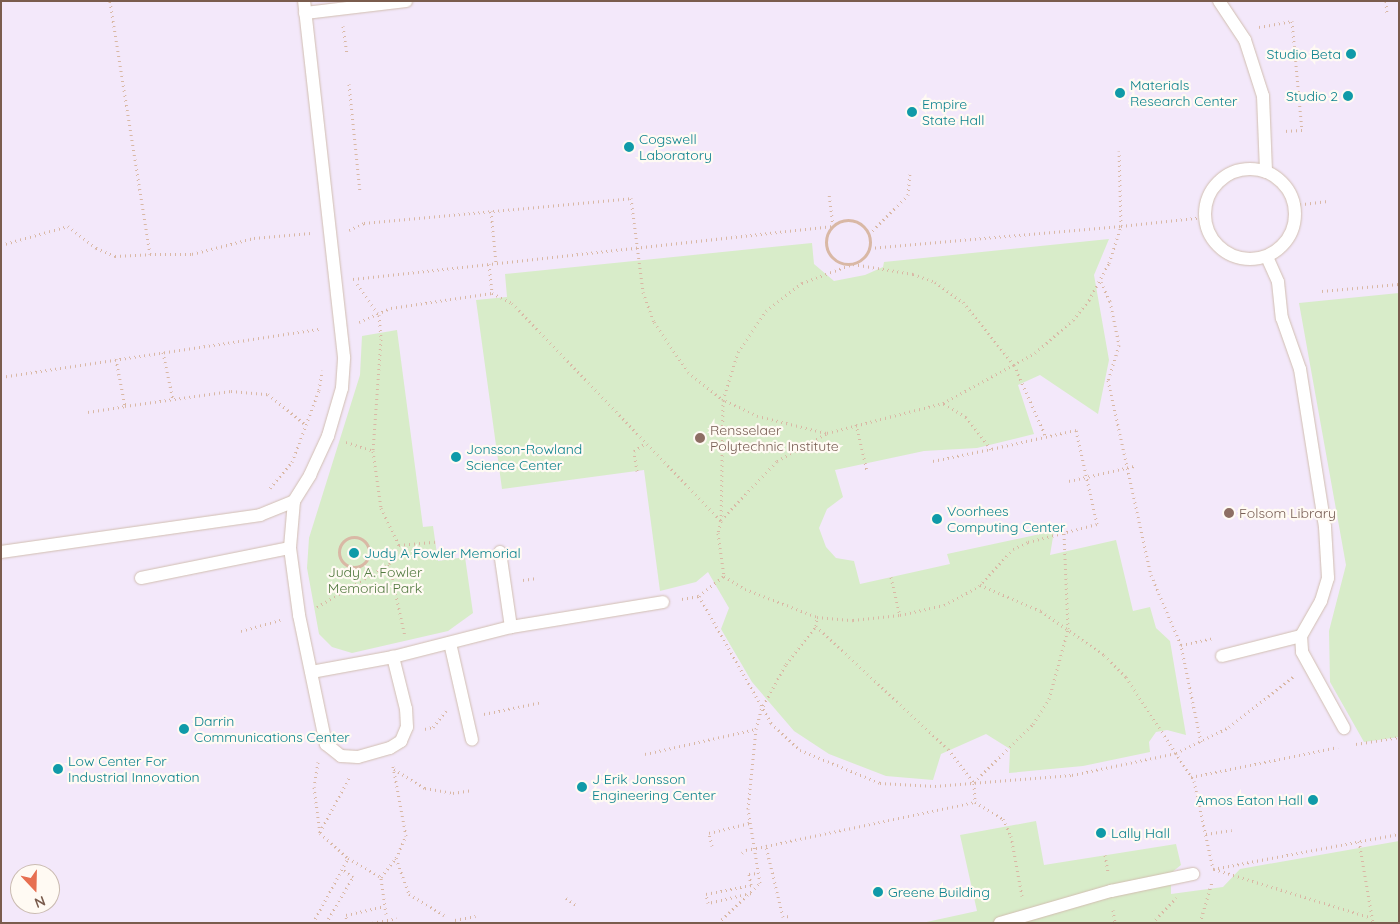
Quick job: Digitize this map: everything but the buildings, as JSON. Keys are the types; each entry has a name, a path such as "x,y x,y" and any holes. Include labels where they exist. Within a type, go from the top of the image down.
{"lane":[{"path":"393,656 407,727 400,741 390,748 358,757 341,756 326,744 311,672 290,548 294,502 328,436 342,388 344,357 305,7 406,1"},
{"path":"1219,1 1245,40 1261,87 1267,122 1266,172"},
{"path":"1247,170 1266,172 1288,189 1295,205 1290,236 1267,257 1246,259 1226,252 1211,237 1205,217 1209,198 1220,181 1247,170"},
{"path":"1267,257 1278,282 1282,318 1300,369 1325,528 1328,578 1321,601 1302,636 1302,652 1344,728"},
{"path":"1,552 260,514 294,502"},
{"path":"141,578 290,548"},
{"path":"500,552 511,627"},
{"path":"311,672 409,653 511,627 663,602"},
{"path":"1222,656 1302,636"},
{"path":"450,642 472,740"},
{"path":"1000,923 1026,920 1101,893 1193,874"}],"path":[{"path":"110,1 150,254"},
{"path":"1386,1 1387,15"},
{"path":"1256,28 1292,21 1302,130 1283,131"},
{"path":"343,26 346,55"},
{"path":"349,84 360,192"},
{"path":"721,521 777,461 827,433 943,403 1014,365 1073,320 1101,282 1121,226 1119,152"},
{"path":"869,234 908,195 910,174"},
{"path":"829,194 833,226 826,237 829,254 842,264 853,264 914,274 935,282 980,319 1014,365 1046,437"},
{"path":"349,241 348,231 364,223 631,198 643,292 661,335 688,372 723,400 758,416 827,433"},
{"path":"1295,205 1330,200"},
{"path":"491,211 496,263"},
{"path":"870,248 1205,217"},
{"path":"352,279 636,245 833,226 850,220 861,224 869,234 870,248 863,259 802,283 766,311 738,352 723,400 719,467 721,521 718,533 724,576"},
{"path":"1,245 68,226 96,248 115,256 192,254 254,238 316,233"},
{"path":"489,264 492,294"},
{"path":"352,269 352,279 378,315 381,340 373,451 381,508 399,545"},
{"path":"1101,282 1110,301 1119,345 1108,380 1151,575 1181,645"},
{"path":"1322,292 1399,284"},
{"path":"355,323 391,308 492,294 512,303 721,521"},
{"path":"319,321 321,338"},
{"path":"1,377 320,329"},
{"path":"164,352 173,400"},
{"path":"116,359 125,406"},
{"path":"264,492 276,484 292,462 319,390 322,364"},
{"path":"88,412 231,391 268,394 306,425"},
{"path":"943,403 966,417 990,449"},
{"path":"856,424 867,471"},
{"path":"724,576 745,589 817,617 853,620 900,615 944,605 980,585 1013,549 1097,524 1076,430 933,461"},
{"path":"336,439 373,451"},
{"path":"637,471 634,451 646,443"},
{"path":"1069,481 1134,466"},
{"path":"974,783 1033,724 1050,699 1068,629 1064,533"},
{"path":"354,537 367,545 369,557 363,565 354,568 342,562 339,550 344,541 354,537"},
{"path":"399,545 435,542"},
{"path":"399,545 389,564 409,653"},
{"path":"363,565 370,577"},
{"path":"663,602 699,596 724,576"},
{"path":"892,577 900,615"},
{"path":"980,585 1041,611 1104,655 1126,677 1176,752 1191,777 1213,869 1210,894 1200,923"},
{"path":"699,596 761,710 800,750 844,771 880,783 974,783 1072,775 1176,752 1236,723 1308,664"},
{"path":"718,923 752,893 760,883 748,808 756,730 761,710 786,664 816,626 817,617"},
{"path":"816,626 948,749 974,783 975,802"},
{"path":"477,716 542,702"},
{"path":"645,754 756,730"},
{"path":"1351,744 1399,737"},
{"path":"326,744 318,763 314,787 320,833 348,858 380,877 386,914"},
{"path":"1191,777 1342,746"},
{"path":"380,877 396,858 406,836 390,748"},
{"path":"320,833 358,757"},
{"path":"393,769 425,788 453,793 471,790"},
{"path":"744,852 975,802 1003,819 1011,836 1026,920"},
{"path":"712,846 709,833 750,823"},
{"path":"1206,834 1232,830"},
{"path":"1213,869 1399,834"},
{"path":"1213,869 1373,921 1359,841"},
{"path":"766,846 783,917 788,916"},
{"path":"313,923 348,858"},
{"path":"396,858 409,894 444,915"},
{"path":"326,923 353,877 342,869"},
{"path":"752,893 708,903 706,894 751,885 749,874 758,872"},
{"path":"566,898 576,905"},
{"path":"347,923 346,915 385,906"},
{"path":"455,920 476,916"},
{"path":"372,923 397,918"}],"shaded area":[{"name":"Rensselaer Polytechnic Institute","path":"1,1 1399,1 1399,923 1,923"}],"green space":[{"path":"1109,239 1094,275 1109,360 1098,414 1040,375 1018,385 1034,434 977,448 924,451 835,470 843,497 827,509 819,528 826,547 836,558 854,561 860,584 950,564 947,554 1054,531 1050,555 1116,540 1133,611 1150,607 1156,628 1170,641 1186,735 1167,730 1156,732 1149,742 1150,752 1083,766 1009,773 1010,749 986,734 941,754 933,780 886,776 829,754 794,731 752,682 721,629 729,608 708,572 696,582 660,591 644,470 502,489 476,300 507,297 505,274 812,243 814,264 834,281 865,275 883,267 884,262"},
{"path":"1399,293 1399,737 1364,742 1330,682 1329,631 1346,565 1299,303"},
{"name":"Judy A. Fowler Memorial Park","path":"397,330 423,527 433,526 438,561 465,557 473,613 448,631 352,653 332,647 319,634 307,568 309,538 360,375 362,336"},
{"path":"1036,821 1044,865 1176,844 1181,865 1171,873 1171,894 1223,887 1240,869 1399,841 1399,923 922,923 977,911 960,835"}],"place":[{"name":"Studio Beta","path":"1351,54"},
{"name":"Materials Research Center","path":"1120,93"},
{"name":"Studio 2","path":"1348,96"},
{"name":"Empire State Hall","path":"912,112"},
{"name":"Cogswell Laboratory","path":"629,147"},
{"name":"Rensselaer Polytechnic Institute","path":"700,438"},
{"name":"Jonsson-Rowland Science Center","path":"456,457"},
{"name":"Folsom Library","path":"1229,513"},
{"name":"Voorhees Computing Center","path":"937,519"},
{"name":"Judy A Fowler Memorial","path":"354,553"},
{"name":"Darrin Communications Center","path":"184,729"},
{"name":"Low Center For Industrial Innovation","path":"58,769"},
{"name":"J Erik Jonsson Engineering Center","path":"582,787"},
{"name":"Amos Eaton Hall","path":"1313,800"},
{"name":"Lally Hall","path":"1101,833"},
{"name":"Greene Building","path":"878,892"}]}
